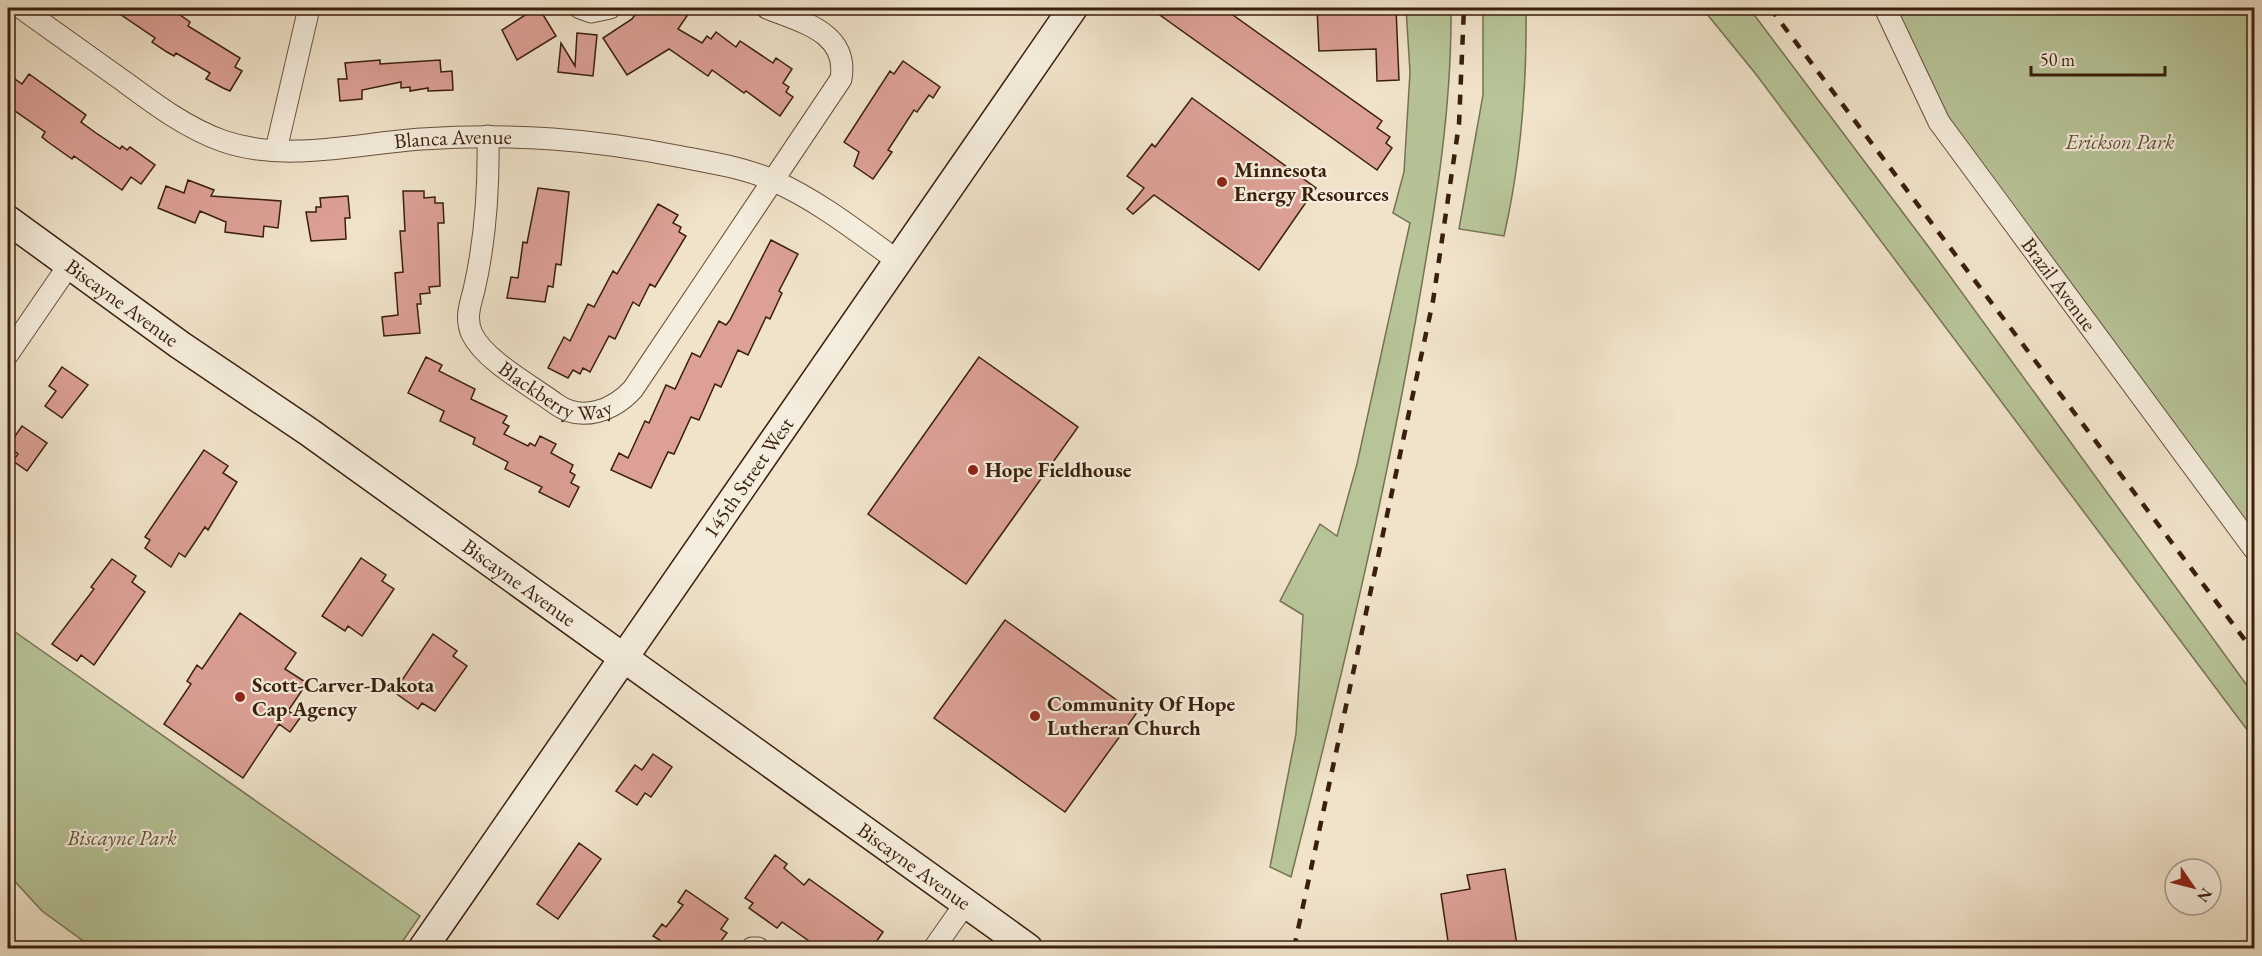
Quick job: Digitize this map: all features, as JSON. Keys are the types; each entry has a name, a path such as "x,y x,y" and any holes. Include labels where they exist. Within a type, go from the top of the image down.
{"street":[{"name":"Blanca Avenue","path":"21,8 180,121 224,141 248,148 314,150 488,136 569,139 649,150 743,170 774,181 803,196 898,261"},
{"path":"276,150 309,8"},
{"path":"580,8 591,12 610,8"},
{"name":"Blackberry Way","path":"488,136 487,223 469,310 472,334 489,356 560,407 573,411 601,412 615,405 633,389 841,79 840,52 828,36 767,8"},
{"name":"145th Street West","path":"423,948 621,657 1073,8"},
{"name":"Brazil Avenue","path":"1885,8 1939,122 2254,549"},
{"name":"Biscayne Avenue","path":"8,220 180,345 309,432 1028,948"},
{"path":"8,354 69,265"},
{"path":"934,948 965,903"},
{"path":"752,948 758,948"}],"green space":[{"path":"1406,8 1451,8 1451,47 1441,164 1416,318 1389,459 1343,668 1291,877 1270,867 1296,734 1303,615 1280,601 1320,524 1337,536 1357,464 1410,223 1393,213 1404,172 1410,72"},
{"path":"1483,8 1526,8 1522,122 1515,179 1504,236 1459,229 1483,95"},
{"path":"1702,8 1749,8 1931,250 2254,695 2254,739 1755,73"},
{"name":"Erickson Park","path":"1886,8 2254,8 2254,549 1934,116"},
{"name":"Biscayne Park","path":"8,627 420,916 398,948 93,948 42,911 8,874"}],"building":[{"path":"111,8 170,8 190,22 188,26 240,58 235,67 242,71 230,91 223,88 206,79 210,73 176,53 174,56 167,52 152,42 155,38"},
{"path":"539,8 556,36 517,60 502,30"},
{"path":"640,8 681,8 689,13 678,29 702,43 707,36 711,39 716,32 736,47 740,41 773,63 776,58 792,69 783,83 789,87 786,92 793,97 780,116 712,70 708,76 669,49 627,75 603,38 632,19"},
{"path":"1150,8 1223,8 1382,121 1377,128 1390,137 1386,143 1392,148 1377,170"},
{"path":"1317,8 1396,8 1399,80 1377,81 1376,49 1319,51"},
{"path":"577,33 597,35 593,76 558,72 561,43 575,66"},
{"path":"380,60 380,64 440,60 441,72 452,71 453,90 428,91 428,88 410,91 410,87 401,88 401,82 362,90 362,99 340,101 338,79 347,79 345,63"},
{"path":"903,61 940,87 933,98 929,95 917,112 914,110 888,150 892,152 873,179 854,166 859,152 844,142 890,71 894,74"},
{"path":"8,74 22,84 29,74 86,115 81,122 96,133 120,149 122,146 127,150 130,147 155,165 141,184 131,177 122,190 74,156 72,159 48,142 42,137 45,132 8,106"},
{"name":"Minnesota Energy Resources","path":"1192,98 1316,188 1259,270 1154,195 1133,214 1127,209 1144,188 1127,176 1152,144 1155,147"},
{"path":"188,180 214,190 211,196 281,201 278,228 264,226 263,237 225,232 226,222 200,211 195,223 158,208 166,186 184,193"},
{"path":"538,188 569,192 561,265 556,264 553,287 548,286 545,302 507,298 511,277 518,278 523,242 527,243"},
{"path":"403,191 424,191 424,198 435,197 435,203 443,203 444,223 438,223 440,286 429,287 430,293 420,294 421,304 417,304 420,333 384,336 382,317 398,315 395,273 403,272 400,231 405,231"},
{"path":"348,196 350,218 345,218 346,239 311,241 306,212 316,212 316,207 321,207 320,198"},
{"path":"658,204 678,215 673,223 681,227 679,232 686,236 655,287 650,284 639,306 633,302 615,339 609,336 590,372 583,368 580,374 573,370 568,378 548,368 564,337 570,341 588,304 594,307 613,271 617,274"},
{"path":"771,240 798,254 779,291 782,293 770,319 766,317 748,355 738,350 721,387 715,384 699,420 691,417 674,454 668,452 651,488 611,470 619,453 628,458 645,421 649,423 666,385 675,389 692,353 700,357 719,321 726,325 730,320"},
{"path":"426,357 442,365 439,371 475,389 471,399 507,416 503,423 509,426 504,434 528,446 530,443 535,446 540,436 556,444 551,453 573,465 570,472 575,475 571,483 579,487 569,507 539,492 542,487 505,469 508,462 473,444 475,438 440,421 444,411 408,393"},
{"name":"Hope Fieldhouse","path":"979,357 1078,427 966,584 868,514"},
{"path":"62,367 88,385 62,418 45,406 56,391 49,386"},
{"path":"22,426 47,443 27,471 13,461 18,454 8,446"},
{"path":"204,450 228,466 223,473 237,482 208,530 205,527 185,557 179,553 171,567 145,548 150,540 145,537"},
{"path":"361,558 386,575 382,581 394,589 362,636 348,626 345,631 322,616"},
{"path":"112,559 136,576 132,582 145,592 94,665 81,655 77,661 52,644 94,589 91,587"},
{"name":"Scott-Carver-Dakota Cap Agency","path":"240,613 296,653 285,669 307,683 288,711 300,718 290,732 279,724 243,778 164,724 191,684 187,681 197,665 202,669"},
{"name":"Community Of Hope Lutheran Church","path":"1005,620 1136,714 1065,812 934,718"},
{"path":"433,634 457,651 453,656 467,666 435,711 422,703 418,709 394,692"},
{"path":"653,754 672,767 651,797 645,793 637,805 616,791 635,765 642,770"},
{"path":"579,843 601,859 558,919 537,904"},
{"path":"775,855 787,864 784,868 804,885 809,879 883,932 872,948 819,948 782,922 777,928 749,908 753,903 745,898"},
{"path":"1505,869 1517,945 1508,946 1508,948 1449,948 1441,894 1470,889 1467,875"},
{"path":"686,890 728,919 721,929 727,933 716,948 672,948 653,936 662,924 666,927 683,905 678,902"}],"railway":[{"path":"1294,948 1433,301 1459,124 1464,8"},
{"path":"1770,8 2254,652"}],"place":[{"name":"Minnesota Energy Resources","path":"1222,182"},
{"name":"Hope Fieldhouse","path":"973,470"},
{"name":"Scott-Carver-Dakota Cap Agency","path":"240,697"},
{"name":"Community Of Hope Lutheran Church","path":"1035,716"}]}
